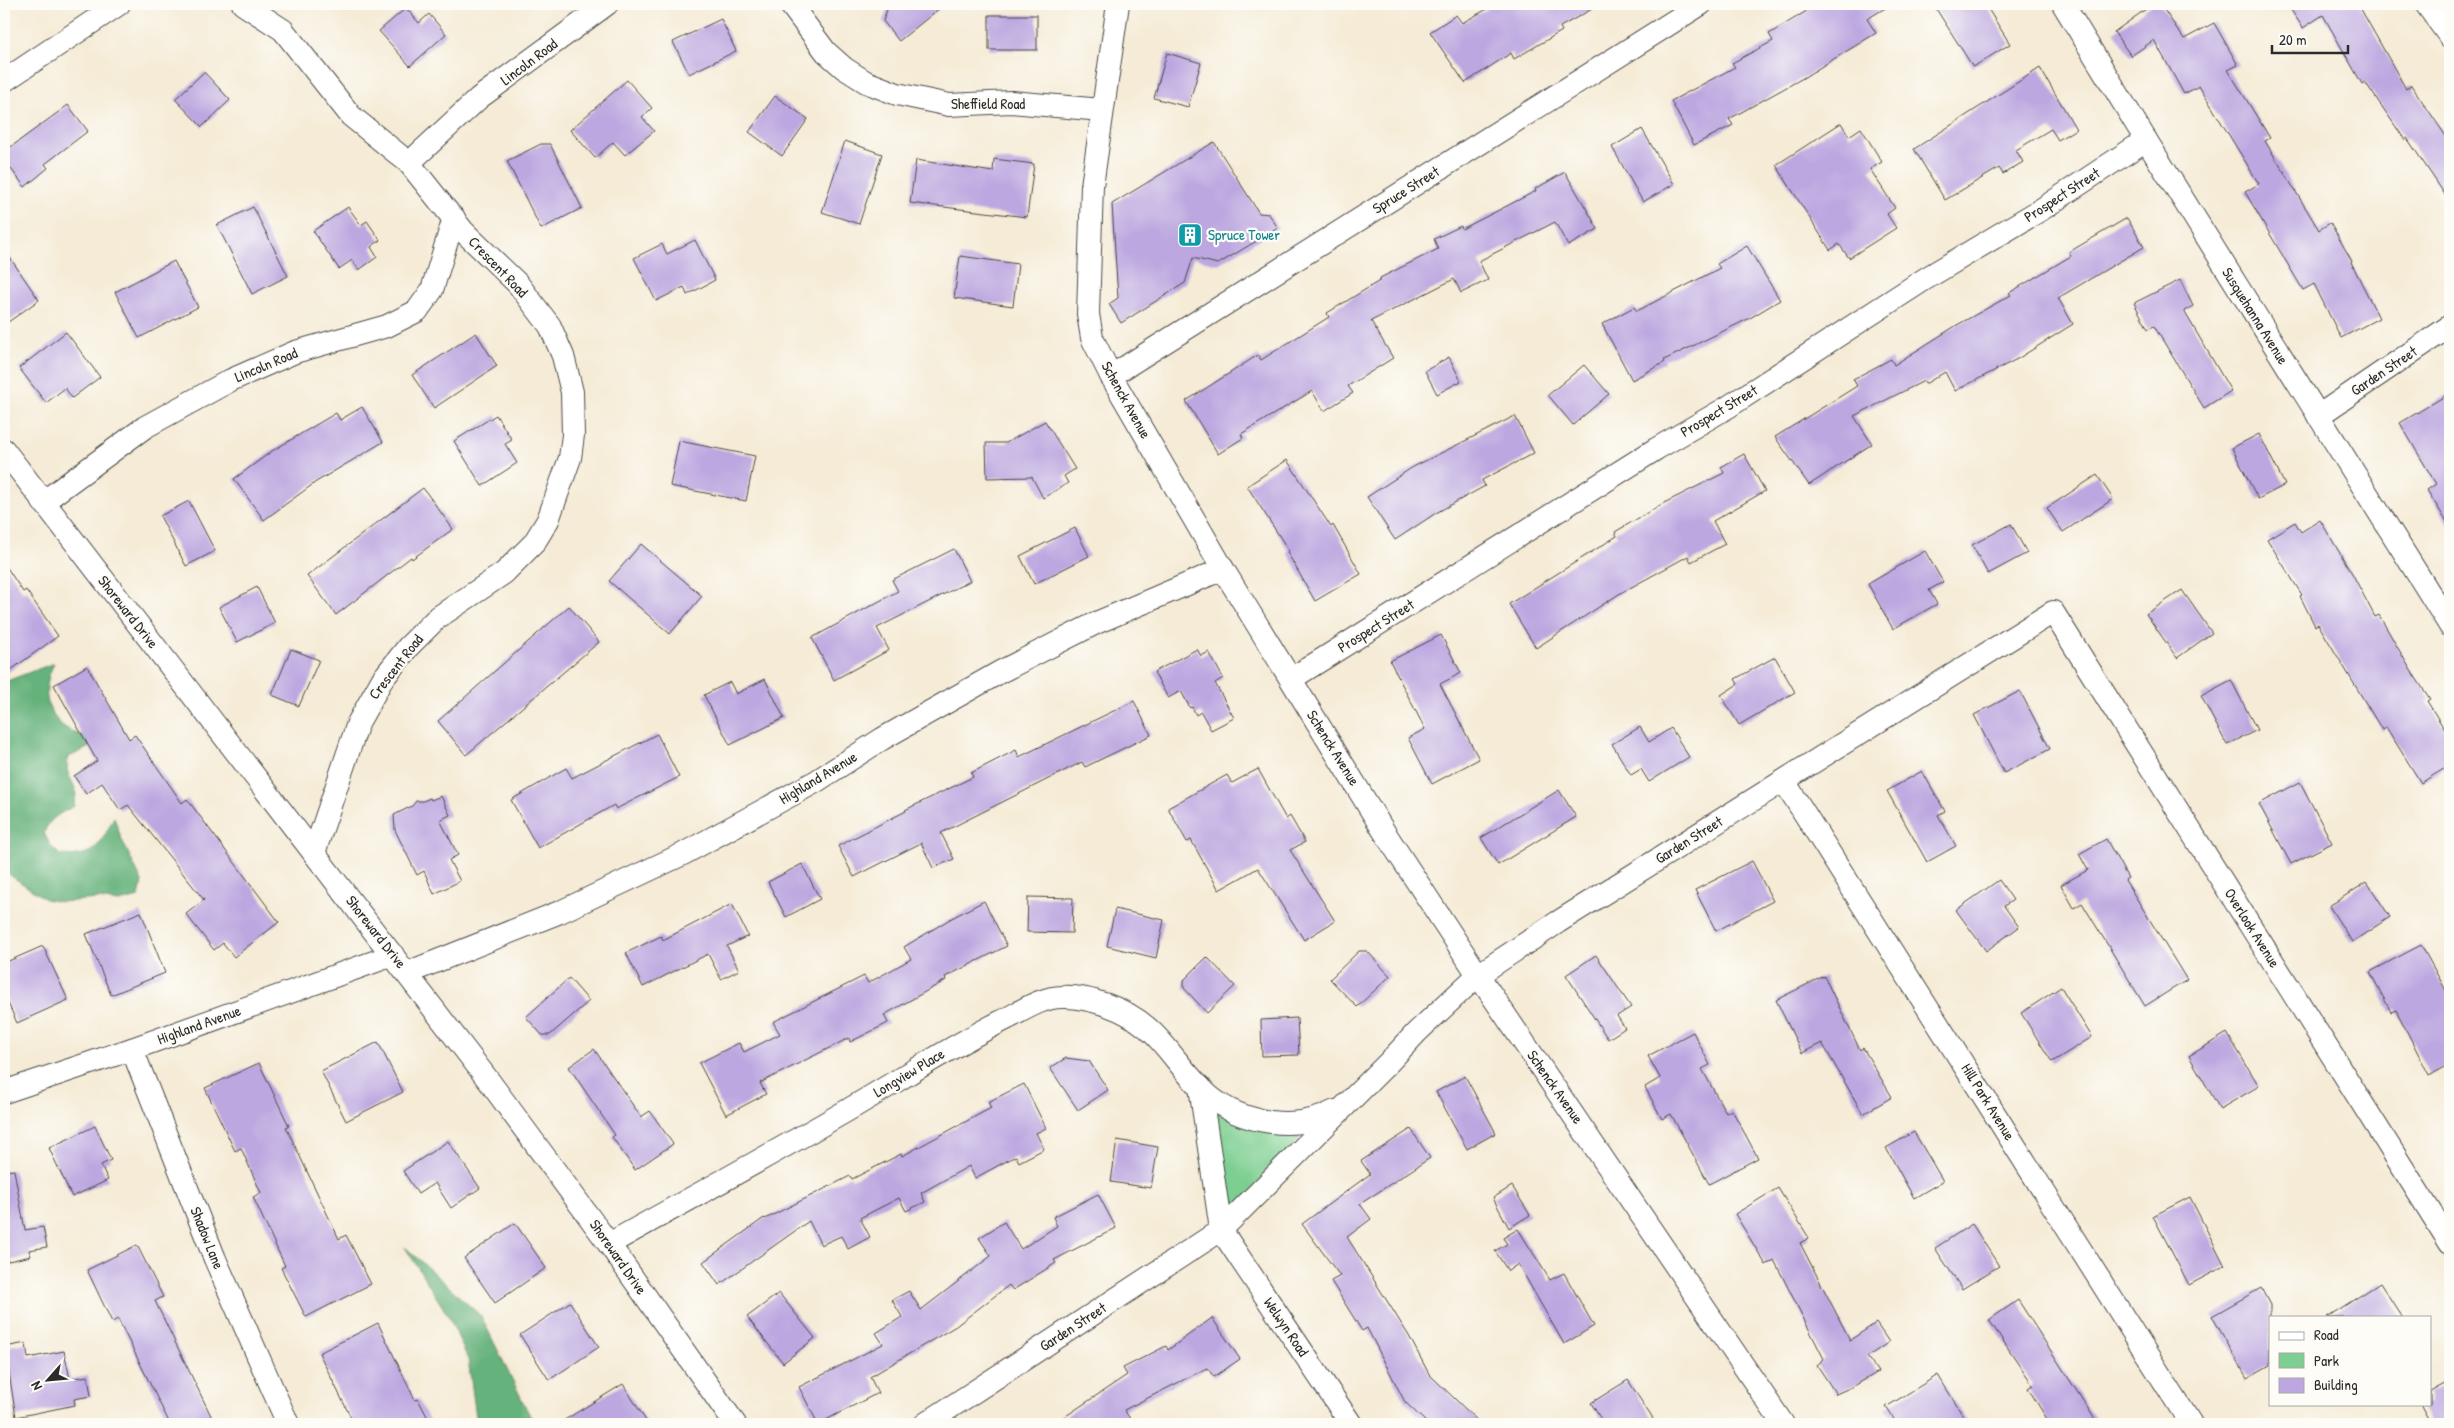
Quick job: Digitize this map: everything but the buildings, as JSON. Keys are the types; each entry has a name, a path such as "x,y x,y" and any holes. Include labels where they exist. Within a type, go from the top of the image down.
{"street":[{"path":"4,80 119,4"},
{"name":"Crescent Road","path":"243,4 283,30 351,116 409,163 480,248 518,284 550,326 563,356 572,392 573,435 570,458 548,520 534,543 504,572 437,618 408,647 372,695 351,742 314,853"},
{"name":"Lincoln Road","path":"409,163 479,98 606,4"},
{"name":"Sheffield Road","path":"790,4 826,52 844,68 866,82 897,94 949,105 1011,102 1102,110"},
{"name":"Schenck Avenue","path":"1118,4 1092,186 1088,314 1092,338 1111,376 1223,569 1389,839 1478,975 1783,1424"},
{"name":"Spruce Street","path":"1111,376 1701,4"},
{"name":"Susquehanna Avenue","path":"2063,4 2450,626"},
{"path":"2426,4 2450,37"},
{"name":"Prospect Street","path":"1291,680 1656,449 1728,407 1925,279 2042,209 2146,140"},
{"name":"Lincoln Road","path":"43,502 144,427 231,380 295,352 387,326 417,311 432,290 454,218"},
{"name":"Garden Street","path":"2318,416 2450,326"},
{"name":"Shoreward Drive","path":"4,450 407,973 610,1244 735,1424"},
{"name":"Highland Avenue","path":"407,973 560,912 683,854 815,782 882,739 1000,672 1096,623 1223,569"},
{"name":"Garden Street","path":"925,1424 1220,1230 1351,1101 1417,1032 1478,975 1567,916 2053,612"},
{"name":"Overlook Avenue","path":"2053,612 2450,1243"},
{"name":"Hill Park Avenue","path":"1784,781 2191,1424"},
{"name":"Highland Avenue","path":"4,1092 132,1050 393,955"},
{"name":"Longview Place","path":"610,1244 849,1110 969,1037 1043,1000 1060,996 1086,998 1127,1012 1153,1031 1200,1087"},
{"name":"Shadow Lane","path":"132,1050 215,1259 288,1424"},
{"path":"1200,1087 1220,1230"},
{"name":"Garden Street","path":"1200,1087 1217,1102 1234,1111 1277,1123 1314,1121 1351,1101"},
{"name":"Welwyn Road","path":"1220,1230 1351,1424"}],"green space":[{"path":"54,663 47,684 48,704 52,713 66,728 77,734 104,740 69,757 67,769 76,793 74,806 52,820 44,833 50,845 60,855 81,854 89,852 100,843 114,817 121,838 142,882 139,897 119,902 98,899 61,902 45,899 4,871 4,682"},
{"path":"1208,1095 1217,1102 1314,1121 1221,1230"},
{"path":"405,1247 481,1316 534,1424 477,1424 468,1359 449,1317"}],"place":[{"name":"Spruce Tower","path":"1190,235"}]}
